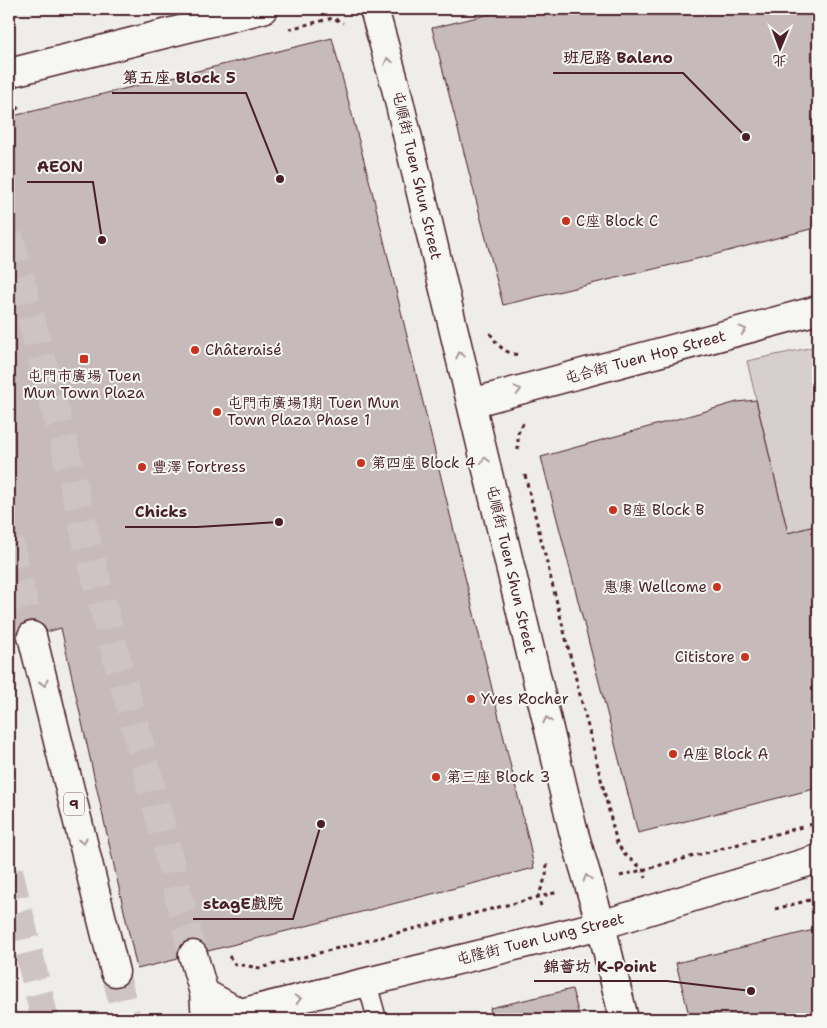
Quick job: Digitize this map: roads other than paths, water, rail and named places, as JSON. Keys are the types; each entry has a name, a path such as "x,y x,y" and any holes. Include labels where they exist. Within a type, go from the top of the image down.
{"main road":[{"path":"9,73 263,9"},
{"name":"屯順街 Tuen Shun Street","path":"374,9 395,84 574,830 601,925 624,1019"},
{"name":"屯合街 Tuen Hop Street","path":"471,403 818,310"},
{"name":"9","path":"32,636 115,972"},
{"name":"屯隆街 Tuen Lung Street","path":"205,1006 240,1013 601,925 818,859"},
{"path":"193,955 205,1006"}],"lane":[{"path":"367,982 378,1019"}],"tunnel":[{"path":"9,235 63,439 106,618 157,808 193,955"},
{"path":"9,541 32,636"},
{"path":"9,871 45,1019"},
{"path":"115,972 127,1019"}],"place":[{"name":"班尼路 Baleno","path":"746,137"},
{"name":"第五座 Block 5","path":"280,179"},
{"name":"C座 Block C","path":"566,221"},
{"name":"AEON","path":"102,240"},
{"name":"Châteraisé","path":"195,350"},
{"name":"屯門市廣場 Tuen Mun Town Plaza","path":"84,359"},
{"name":"屯門市廣場1期 Tuen Mun Town Plaza Phase 1","path":"217,412"},
{"name":"第四座 Block 4","path":"361,463"},
{"name":"豐澤 Fortress","path":"142,467"},
{"name":"B座 Block B","path":"613,510"},
{"name":"Chicks","path":"279,522"},
{"name":"惠康 Wellcome","path":"717,587"},
{"name":"Citistore","path":"745,657"},
{"name":"Yves Rocher","path":"471,699"},
{"name":"A座 Block A","path":"673,754"},
{"name":"第三座 Block 3","path":"436,777"},
{"name":"stagE戲院","path":"321,824"},
{"name":"錦薈坊 K-Point","path":"751,991"}]}
